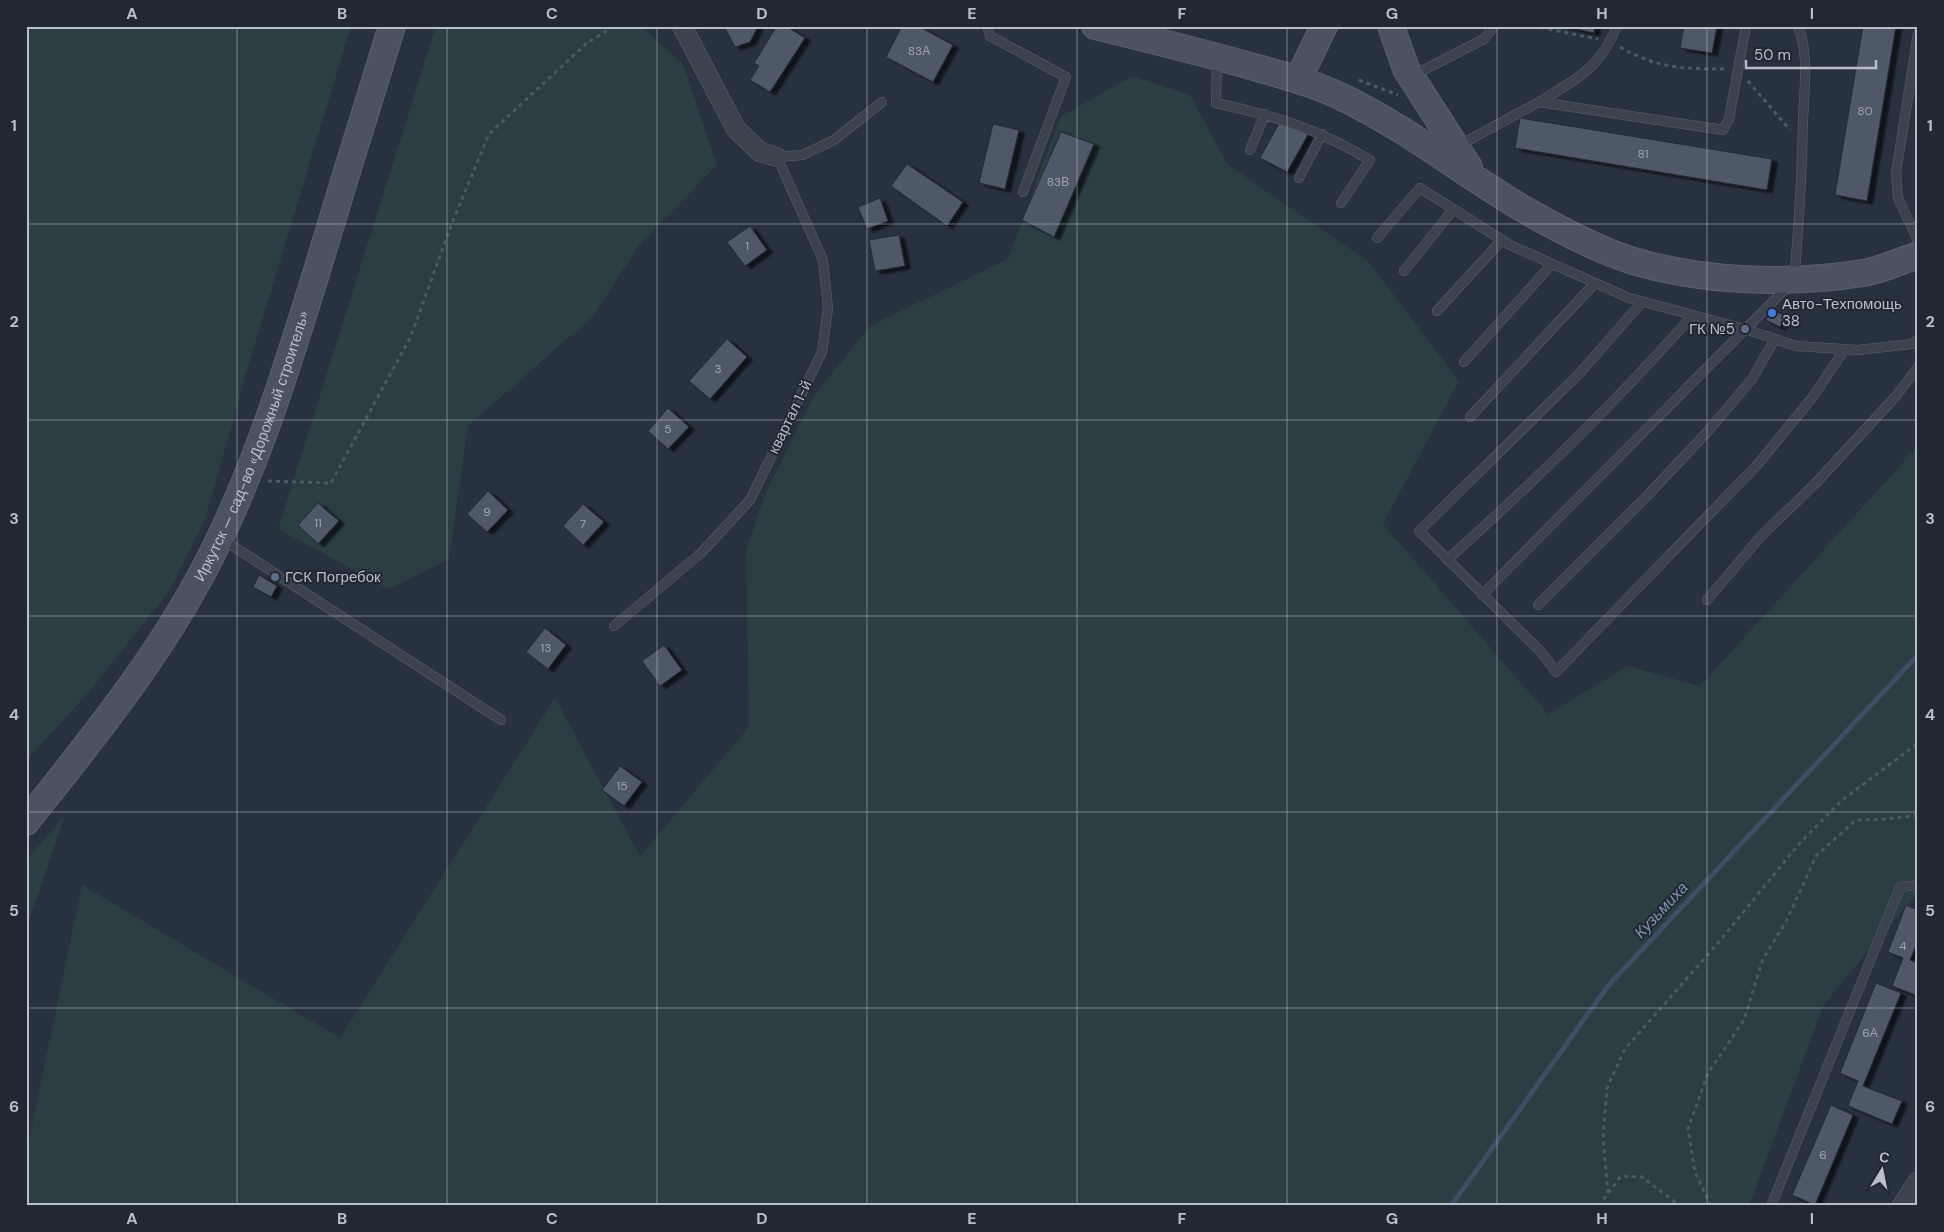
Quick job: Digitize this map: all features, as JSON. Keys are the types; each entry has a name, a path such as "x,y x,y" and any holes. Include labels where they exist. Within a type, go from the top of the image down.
{"street":[{"name":"Иркутск — сад-во «Дорожный строитель»","path":"26,822 112,714 170,627 220,538 245,480 285,374 392,26"},
{"path":"682,26 736,129 760,152 777,157"},
{"path":"1095,26 1298,80 1343,97 1383,118 1532,214 1581,239 1630,259 1680,272 1731,278 1794,280 1865,272 1918,256"},
{"path":"1298,80 1324,26"},
{"path":"1391,26 1406,69 1478,179"},
{"path":"1902,1206 1918,1181"},
{"path":"1914,1206 1918,1189"}],"lane":[{"path":"987,26 990,36 1066,77 1022,192"},
{"path":"1411,77 1484,38 1494,26"},
{"path":"1456,147 1539,102 1587,72 1611,42 1617,26"},
{"path":"1539,102 1723,130 1729,120 1746,26"},
{"path":"1482,595 1794,280 1800,211 1805,81 1802,36 1797,26"},
{"path":"1918,34 1896,173 1898,198 1918,241"},
{"path":"1217,57 1216,103 1282,118 1322,134 1370,160 1341,203"},
{"path":"777,157 803,155 834,140 882,102"},
{"path":"1250,150 1265,114"},
{"path":"1299,178 1322,134"},
{"name":"квартал 1-й","path":"614,626 701,553 750,500 822,352 828,308 823,260 777,157"},
{"path":"1377,238 1420,188 1502,240 1552,264 1642,302 1744,329 1796,346 1858,350 1912,344 1918,340"},
{"path":"1404,271 1452,210"},
{"path":"1438,311 1502,240"},
{"path":"1464,362 1552,264"},
{"path":"1470,417 1595,283"},
{"path":"1642,302 1578,375 1419,532 1542,653 1556,672 1758,464 1812,398 1845,349"},
{"path":"1447,560 1499,513 1628,388 1692,316"},
{"path":"1538,605 1646,498 1710,430 1752,379 1775,339"},
{"path":"1707,600 1762,535 1815,484 1896,396 1918,367"},
{"path":"220,538 501,720"},
{"path":"1771,1206 1900,887 1918,885"}],"path":[{"path":"245,480 331,483 411,336 452,224 489,134 588,42 615,26"},
{"path":"1533,26 1611,42 1635,56 1664,66 1738,70 1803,145"},
{"path":"1608,1192 1603,1138 1606,1088 1625,1049 1718,943 1799,844 1841,801 1918,743"},
{"path":"1711,1206 1695,1172 1688,1129 1708,1072 1744,1020 1763,959 1787,920 1816,856 1856,820 1918,815"},
{"path":"1598,1206 1621,1176 1642,1177 1680,1206"}],"shaded area":[{"path":"26,26 351,26 246,374 205,520 169,591 89,692 26,761"},
{"path":"436,26 641,26 683,64 717,165 639,245 594,315 468,426 449,559 389,589 278,529"},
{"path":"1132,76 1190,95 1228,165 1368,261 1459,381 1383,524 1548,714 1628,666 1700,686 1918,446 1918,892 1824,1004 1749,1206 26,1206 26,1154 82,885 340,1038 555,698 640,856 749,727 746,550 764,497 813,397 870,326 1008,259 1060,117"},
{"path":"65,815 26,930 26,861"}],"building":[{"path":"724,26 758,26 750,42 735,47"},
{"path":"777,26 786,26 805,38 770,92 750,80 759,66 754,63"},
{"path":"902,26 918,26 953,45 933,82 886,57"},
{"path":"1563,26 1595,26 1594,33"},
{"path":"1684,26 1717,26 1712,53 1680,48"},
{"path":"1863,26 1896,26 1867,201 1835,195"},
{"path":"1282,118 1309,133 1287,172 1260,158"},
{"path":"1520,118 1772,159 1767,190 1515,148"},
{"path":"993,124 1019,130 1005,189 979,183"},
{"path":"1061,132 1094,144 1054,237 1022,220"},
{"path":"907,164 963,202 947,226 891,186"},
{"path":"880,198 888,221 867,229 858,207"},
{"path":"750,226 767,250 745,266 727,242"},
{"path":"899,235 905,266 875,271 869,240"},
{"path":"1772,309 1785,316 1780,327 1766,320"},
{"path":"727,339 747,357 710,399 689,381"},
{"path":"668,408 689,427 668,449 648,431"},
{"path":"488,491 508,510 487,532 467,514"},
{"path":"318,503 339,521 318,544 298,525"},
{"path":"583,504 604,522 583,545 563,526"},
{"path":"259,575 277,586 271,597 253,587"},
{"path":"545,628 566,645 548,669 526,652"},
{"path":"664,645 682,670 660,686 642,661"},
{"path":"620,766 642,782 624,806 602,790"},
{"path":"1906,905 1918,910 1918,941 1910,960 1918,963 1918,996 1892,986 1903,958 1888,952"},
{"path":"1876,983 1901,993 1863,1086 1902,1101 1892,1124 1848,1106 1858,1081 1840,1073"},
{"path":"1831,1105 1853,1115 1815,1205 1792,1195"}],"waterway":[{"name":"Кузьмиха","path":"1451,1206 1607,987 1918,655"}],"place":[{"name":"Авто-Техпомощь 38","path":"1772,313"},
{"name":"ГК №5","path":"1745,329"},
{"name":"ГСК Погребок","path":"275,577"}]}
